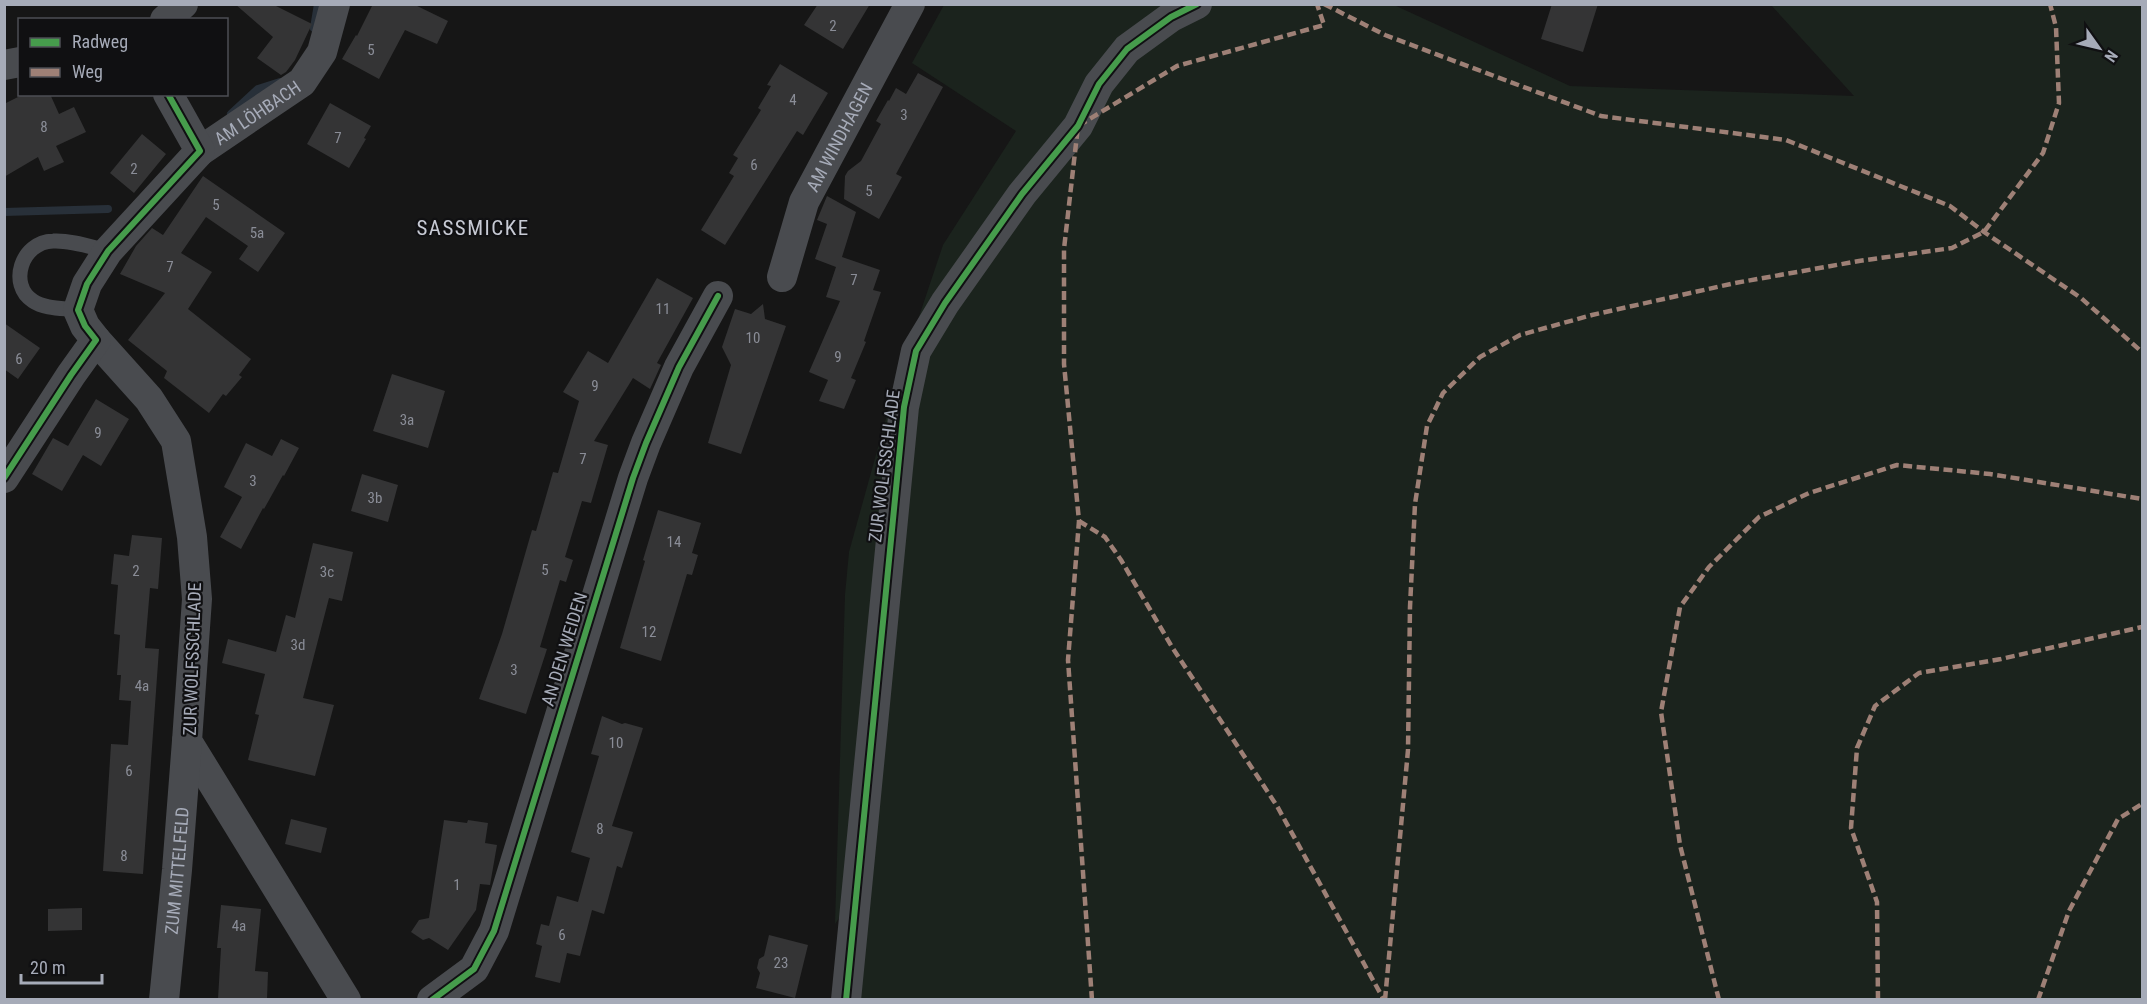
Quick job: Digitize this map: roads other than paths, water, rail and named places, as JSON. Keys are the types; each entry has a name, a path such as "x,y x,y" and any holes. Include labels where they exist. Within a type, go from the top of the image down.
{"street":[{"path":"167,18 183,4"},
{"name":"AM LÖHBACH","path":"78,310 87,284 108,251 200,151 302,82 322,52 335,4"},
{"name":"AM WINDHAGEN","path":"782,277 804,202 910,4"},
{"name":"ZUR WOLFSSCHLADE","path":"846,999 902,418 916,351 945,303 1022,194 1078,126 1099,84 1127,49 1171,17 1197,4"},
{"path":"169,96 200,151"},
{"name":"AN DEN WEIDEN","path":"432,999 474,969 494,931 633,478 679,367 718,296"},
{"name":"ZUR WOLFSSCHLADE","path":"78,310 85,326 149,399 176,441 192,537 196,599 187,741 346,999"},
{"path":"4,478 96,340"},
{"name":"ZUM MITTELFELD","path":"164,999 187,741"}],"lane":[{"path":"78,310 42,305 30,299 20,276 22,260 34,245 53,241 108,251"}],"waterway":[{"path":"314,28 318,4"},
{"path":"231,114 258,89 280,82"},
{"path":"4,212 108,209"}],"district":[{"name":"SASSMICKE","path":"473,228"}]}
